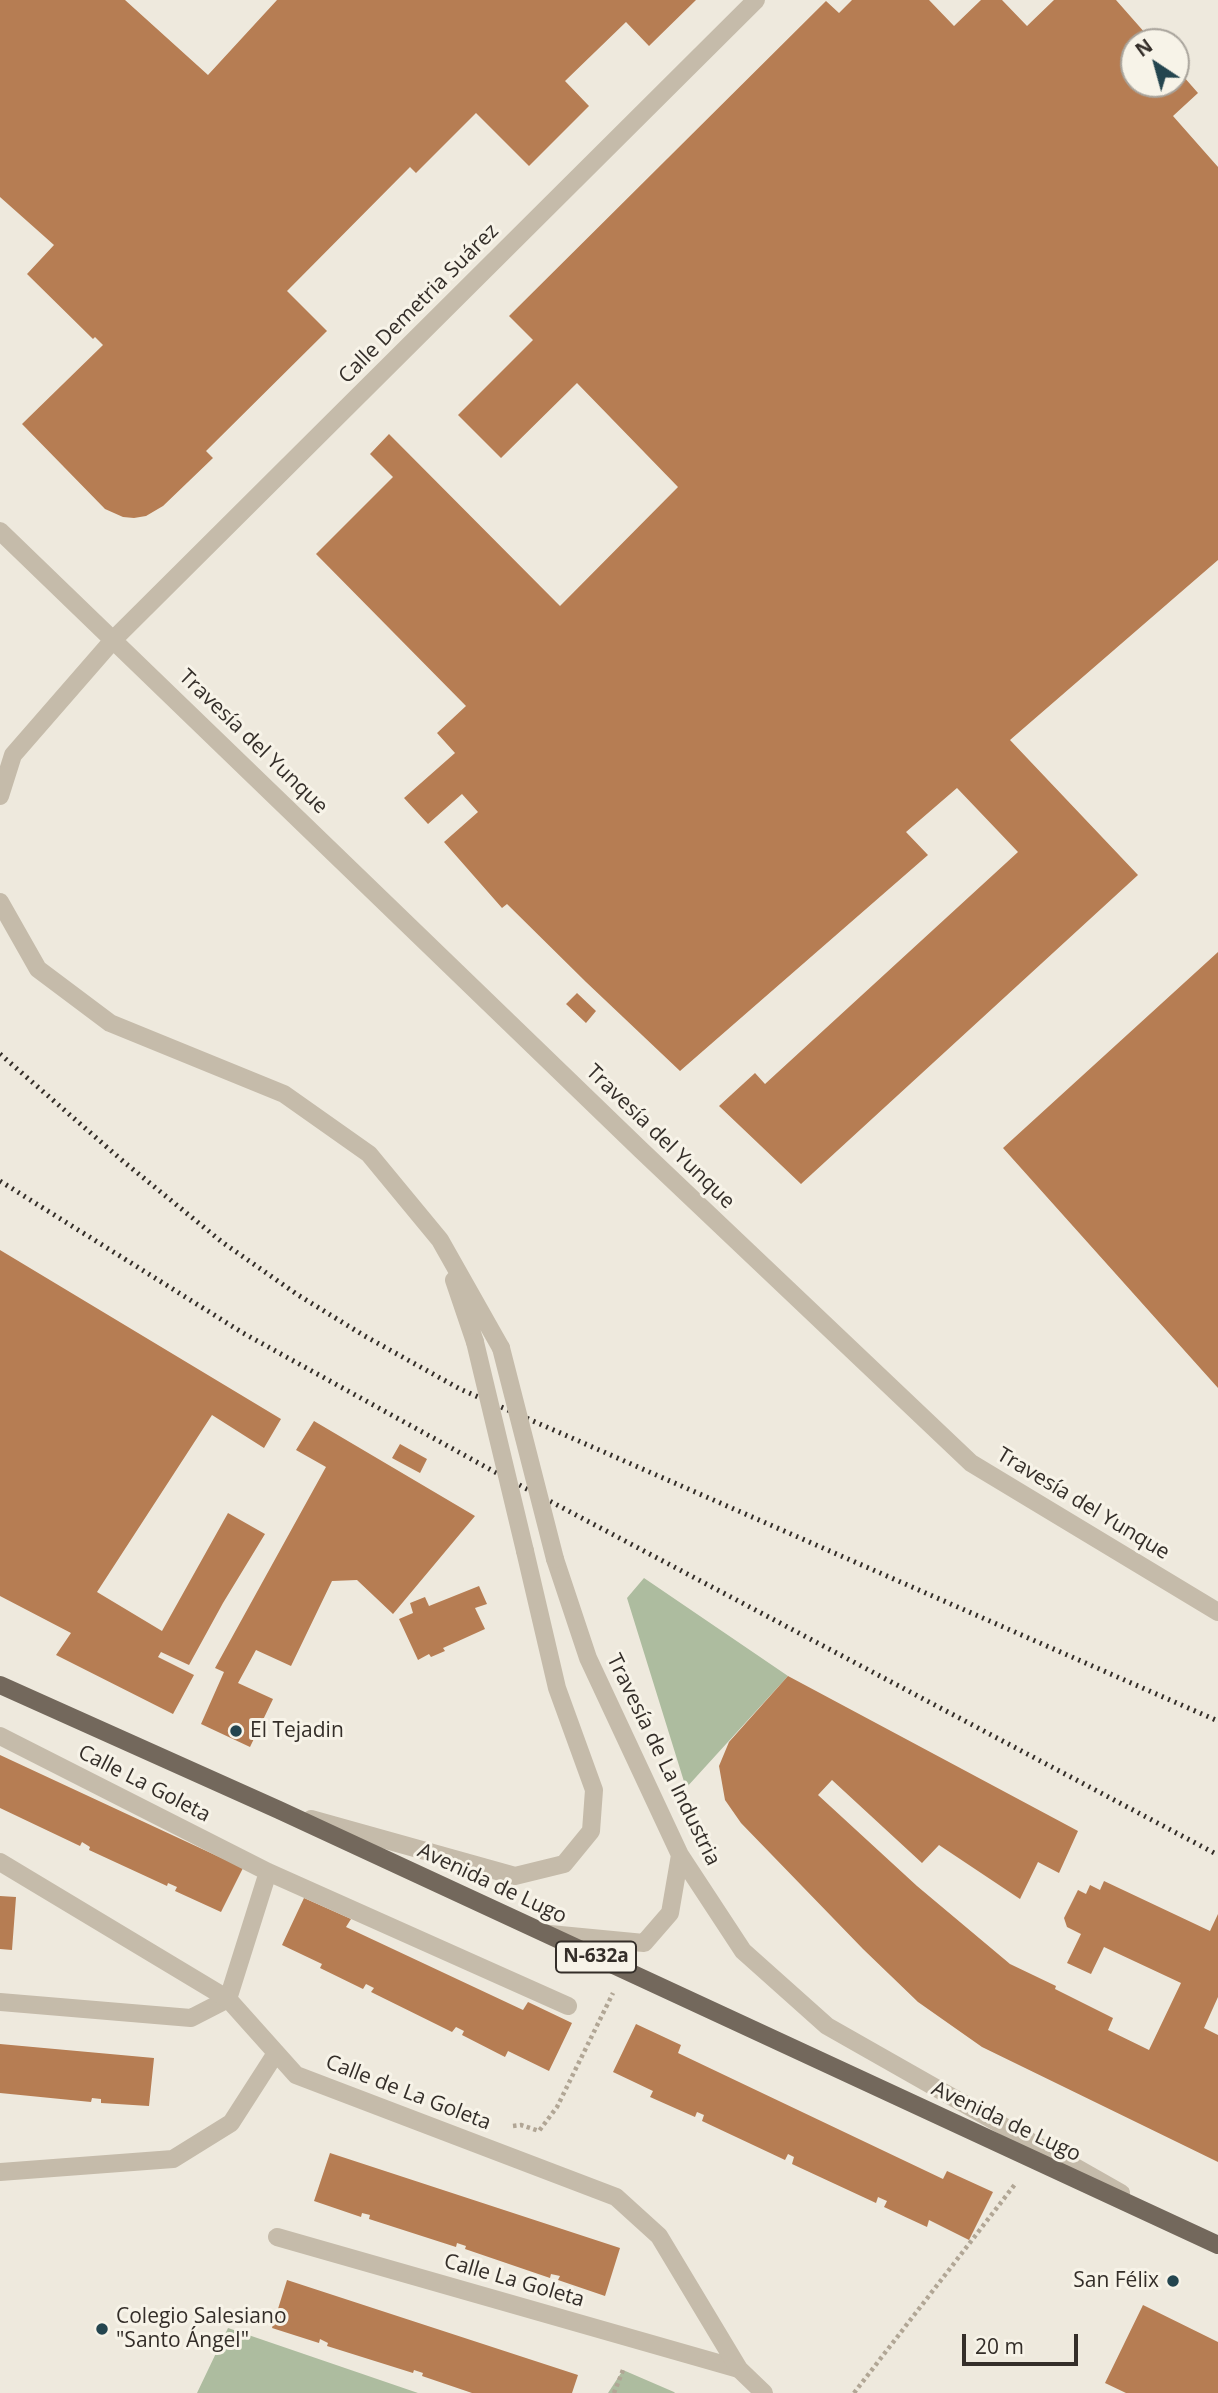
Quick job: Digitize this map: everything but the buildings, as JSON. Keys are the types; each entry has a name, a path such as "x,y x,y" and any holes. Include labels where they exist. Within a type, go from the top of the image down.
{"main road":[{"name":"Avenida de Lugo","path":"0,1685 279,1810 1192,2232"},
{"name":"N-632a","path":"1192,2232 1218,2245"}],"street":[{"name":"Calle Demetria Suárez","path":"114,639 755,0"},
{"path":"0,531 114,639 13,755 0,796"},
{"name":"Travesía del Yunque","path":"114,639 641,1150 971,1463 1218,1612"},
{"name":"Travesía de La Industria","path":"0,902 38,969 110,1023 284,1094 369,1154 440,1241 501,1348 555,1559 588,1658 680,1855 743,1951 827,2026 1192,2232"},
{"name":"Travesía de La Industria","path":"279,1810 515,1876 564,1864 591,1831 594,1790 557,1688 474,1342 440,1241"},
{"name":"Calle La Goleta","path":"0,1736 268,1872 568,2006"},
{"path":"542,1933 644,1942 670,1913 680,1855"},
{"name":"Calle de La Goleta","path":"0,1862 228,1998 296,2075 616,2197 659,2236 740,2368 764,2393"},
{"path":"0,2002 191,2018 228,1998 268,1872"},
{"path":"0,2172 173,2160 231,2123 276,2053"},
{"name":"Calle La Goleta","path":"277,2237 740,2368"}],"path":[{"path":"490,2149 501,2128 522,2125 539,2131 557,2108 625,1971"},
{"path":"854,2393 1003,2202 1033,2159"},
{"path":"614,2393 622,2370"}],"green space":[{"path":"644,1578 788,1676 686,1788 627,1598"},
{"path":"228,2328 418,2393 197,2393"},
{"path":"623,2370 674,2392 675,2393 608,2393"}],"railway":[{"path":"0,1054 124,1162 222,1242 298,1295 460,1389 1218,1721"},
{"path":"0,1181 243,1333 493,1471 1218,1855"}],"place":[{"name":"El Tejadin","path":"236,1731"},
{"name":"San Félix","path":"1173,2281"},
{"name":"Colegio Salesiano \"Santo Ángel\"","path":"102,2329"}]}
